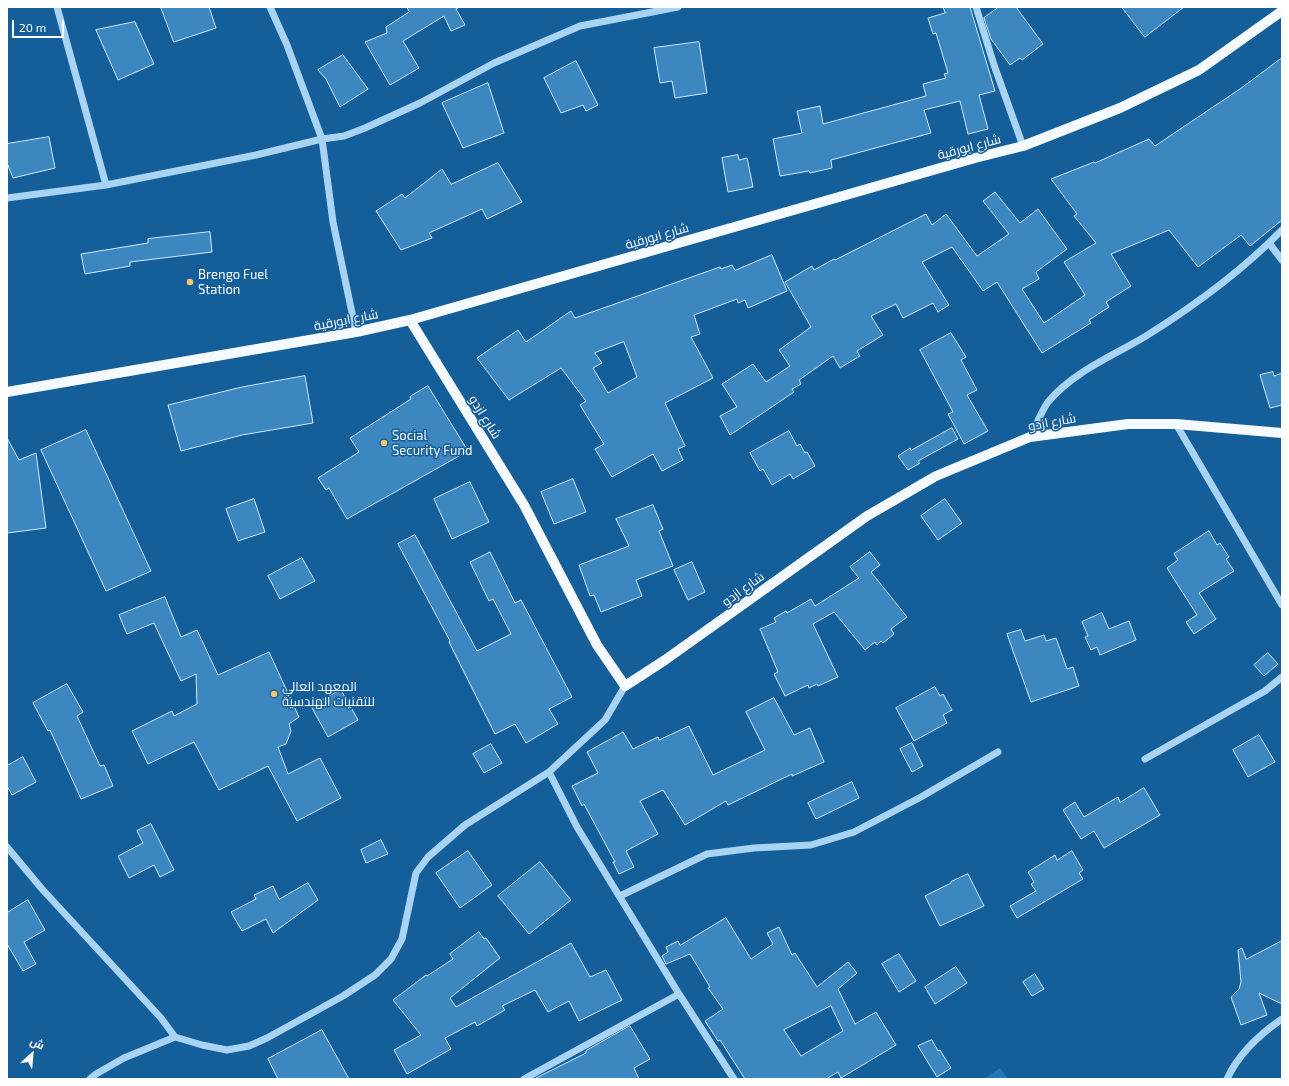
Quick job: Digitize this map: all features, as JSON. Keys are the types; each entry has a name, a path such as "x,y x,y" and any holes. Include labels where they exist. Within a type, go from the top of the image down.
{"main road":[{"name":"شارع ابورقية","path":"7,392 356,332 410,320 975,158 1023,146 1120,108 1199,70 1282,11"},
{"name":"شارع ازدو","path":"410,320 524,505 597,645 625,686 672,656 867,516 936,476 1030,437 1128,424 1176,424 1282,433"}],"street":[{"path":"57,7 106,185"},
{"path":"270,7 287,45 322,138 333,222 356,332"},
{"path":"7,198 106,185 256,155 322,138 344,136 420,103 494,63 580,26 678,7"},
{"path":"976,7 994,65 1023,146"},
{"path":"1030,437 1048,403 1062,388 1089,368 1146,336 1221,284 1282,230"},
{"path":"1269,243 1282,260"},
{"path":"1176,424 1282,605"},
{"path":"1145,760 1265,691 1282,677"},
{"path":"7,848 42,889 161,1018 175,1037 226,1050 249,1046 268,1038 343,996 375,975 392,959 402,939 416,873 428,857 465,825 549,772 606,720 625,686"},
{"path":"620,896 707,854 754,848 811,845 854,832 921,797 998,752"},
{"path":"549,772 577,827 679,994 734,1079"},
{"path":"524,1079 679,994"},
{"path":"1227,1079 1245,1051 1282,1019"},
{"path":"90,1079 124,1058 175,1037"}],"shaded area":[{"path":"1000,1068 1008,1079 984,1079"}],"building":[{"path":"161,7 209,7 216,28 174,42"},
{"path":"407,7 459,7 456,9 465,25 451,31 444,16 403,41 419,68 390,85 365,42 387,33 386,27 409,12"},
{"path":"943,7 970,7 995,91 979,95 988,129 968,134 960,101 924,110 931,133 831,160 832,168 810,173 809,171 780,176 773,139 802,133 797,111 820,106 823,124 926,96 923,84 946,78 944,74 948,73 936,33 933,34 928,18 945,13"},
{"path":"999,7 1016,7 1043,44 1022,60 1020,58 1010,65 991,39 984,18"},
{"path":"1122,7 1184,7 1145,37"},
{"path":"135,22 154,64 118,80 96,30"},
{"path":"699,42 707,93 675,98 672,81 660,83 654,48"},
{"path":"343,55 368,89 340,107 326,79 318,70"},
{"path":"1282,58 1282,220 1250,246 1241,235 1198,267 1169,230 1111,254 1131,286 1106,302 1109,307 1089,320 1091,323 1042,353 997,282 983,291 952,247 922,262 949,305 938,312 933,303 903,318 896,304 871,316 883,335 857,351 860,356 840,368 833,356 799,380 801,384 792,389 794,392 730,435 720,416 737,407 722,384 753,364 766,382 790,366 779,350 811,327 785,282 812,266 814,270 926,214 932,225 946,214 977,256 1009,234 983,201 995,192 1020,223 1038,209 1067,249 1036,272 1039,279 1022,289 1044,323 1085,295 1064,262 1096,243 1074,216 1077,214 1051,179 1094,162 1095,163 1149,139 1155,146 1240,89"},
{"path":"576,61 598,105 586,111 583,105 561,113 544,78"},
{"path":"488,83 504,133 463,148 442,103"},
{"path":"49,137 55,168 13,178 7,163 7,144"},
{"path":"738,155 739,160 747,158 753,187 728,192 722,158"},
{"path":"498,163 522,202 487,219 482,209 429,233 432,238 401,250 376,211 402,194 405,198 442,169 451,184"},
{"path":"210,232 212,252 130,262 130,266 85,274 81,254 148,243 148,239"},
{"path":"772,255 787,291 748,308 745,300 738,303 737,299 694,315 700,334 691,337 713,378 665,403 685,446 678,449 683,460 662,471 653,454 612,477 595,449 604,444 580,405 586,401 561,368 509,400 477,358 518,330 526,342 571,311 575,318 720,267 721,269 732,265 735,270","holes":["624,342 637,377 608,393 593,368 602,363 595,353"]},
{"path":"951,333 966,357 961,360 977,390 967,395 988,431 964,444 948,414 953,412 920,350"},
{"path":"1273,372 1274,376 1282,373 1282,405 1270,408 1260,375"},
{"path":"305,376 313,423 242,435 181,451 168,405 242,387"},
{"path":"428,386 468,451 347,519 329,488 326,490 318,478 359,452 350,438 411,399 410,397"},
{"path":"952,428 958,439 918,461 920,463 908,470 898,456 910,448 911,450"},
{"path":"86,430 151,571 106,591 41,450"},
{"path":"789,431 797,446 800,444 805,453 807,452 815,466 793,479 790,474 772,485 763,469 760,471 750,453"},
{"path":"7,438 19,460 36,453 46,528 7,533"},
{"path":"573,479 586,512 554,524 541,492"},
{"path":"470,482 489,522 452,539 434,499"},
{"path":"254,499 265,532 238,541 226,509"},
{"path":"945,499 962,523 938,540 921,516"},
{"path":"653,505 663,529 659,531 673,566 636,580 642,596 601,612 594,595 590,596 579,565 629,546 616,519"},
{"path":"1209,531 1217,545 1220,543 1229,557 1226,559 1234,571 1199,593 1216,619 1194,634 1186,622 1197,615 1167,568 1178,560 1174,554"},
{"path":"415,535 477,651 511,634 493,599 489,601 470,562 490,552 515,603 521,600 572,697 549,709 558,724 526,743 515,724 495,734 449,642 450,641 398,544"},
{"path":"870,552 880,565 871,572 907,617 891,629 894,634 883,643 881,641 877,645 875,642 865,650 834,612 813,624 838,677 818,686 817,684 809,688 808,685 785,696 774,674 778,672 760,629 776,622 774,618 786,611 787,613 811,599 815,606 859,578 850,567"},
{"path":"302,558 315,581 280,599 268,576"},
{"path":"692,562 705,592 688,600 674,570"},
{"path":"165,597 181,637 197,630 218,675 269,652 299,717 289,724 291,731 286,744 278,747 288,774 320,758 341,798 297,821 268,766 219,790 194,742 148,764 132,731 172,711 174,716 197,704 196,674 181,681 154,623 127,634 119,615"},
{"path":"1102,613 1109,629 1129,621 1136,640 1100,655 1097,647 1091,650 1085,637 1088,636 1082,622"},
{"path":"1021,630 1025,641 1044,635 1046,641 1056,638 1067,669 1073,667 1079,686 1031,702 1007,634"},
{"path":"1268,653 1278,664 1264,676 1254,665"},
{"path":"67,684 83,712 77,716 100,766 104,765 113,786 81,799 50,730 48,731 33,703"},
{"path":"935,687 940,696 943,694 952,710 943,715 947,723 914,741 896,708"},
{"path":"341,690 358,720 328,737 311,706"},
{"path":"774,698 794,735 810,728 824,762 792,776 792,774 728,805 726,801 685,825 663,790 640,801 658,834 626,851 634,867 619,874 613,862 615,862 584,804 582,806 572,786 598,773 587,752 623,732 633,749 658,737 659,740 689,726 713,775 765,750 746,712"},
{"path":"1259,735 1275,762 1248,777 1233,750"},
{"path":"912,743 923,766 912,772 900,749"},
{"path":"491,744 502,763 484,773 473,754"},
{"path":"23,757 36,782 12,795 7,786 7,766"},
{"path":"852,782 859,798 816,819 808,803"},
{"path":"1144,788 1160,815 1104,848 1094,831 1081,839 1063,810 1075,802 1084,817 1118,797 1120,802"},
{"path":"151,824 174,870 160,877 154,865 129,878 118,856 143,843 137,831"},
{"path":"381,840 388,854 366,863 361,850"},
{"path":"468,851 492,885 460,908 436,873"},
{"path":"1072,851 1083,870 1079,873 1083,879 1017,918 1010,906 1036,891 1031,884 1034,882 1028,872 1055,855 1057,860"},
{"path":"540,862 571,900 529,934 498,896"},
{"path":"968,874 984,906 940,926 925,896"},
{"path":"308,883 318,900 273,933 266,919 242,931 231,912 256,899 254,895 273,886 279,899"},
{"path":"28,900 45,930 24,942 36,964 23,971 7,944 7,913"},
{"path":"726,918 751,959 773,944 767,933 779,927 792,955 795,953 817,987 848,962 857,973 838,989 855,1024 876,1012 896,1045 841,1078 838,1072 826,1079 745,1079 720,1040 718,1041 705,1021 723,1009 708,988 710,987 690,954 666,964 662,956 668,952 666,947 678,941 680,945","holes":["831,1006 843,1031 801,1056 784,1030"]},
{"path":"479,932 484,939 486,938 500,958 450,998 456,1007 571,943 590,977 606,970 622,1000 579,1021 569,1001 548,1012 535,990 502,1006 505,1010 477,1026 475,1022 445,1038 451,1049 407,1074 394,1050 421,1035 393,1000 426,975 427,976 453,959 450,954"},
{"path":"1282,941 1282,1004 1259,993 1267,1015 1241,1025 1231,997 1239,989 1241,982 1238,950 1242,948 1246,959"},
{"path":"899,954 916,981 899,992 882,964"},
{"path":"956,967 967,983 935,1004 925,987"},
{"path":"1035,974 1044,989 1032,996 1023,982"},
{"path":"630,1026 650,1059 634,1068 639,1079 534,1079 586,1053 586,1051"},
{"path":"322,1030 349,1079 278,1079 268,1059"},
{"path":"932,1040 938,1051 940,1050 951,1068 937,1077 918,1046"}],"place":[{"name":"Brengo Fuel Station","path":"190,282"},
{"name":"Social Security Fund","path":"384,443"},
{"name":"المعهد العالي للتقنيات الهندسية","path":"274,694"}]}
